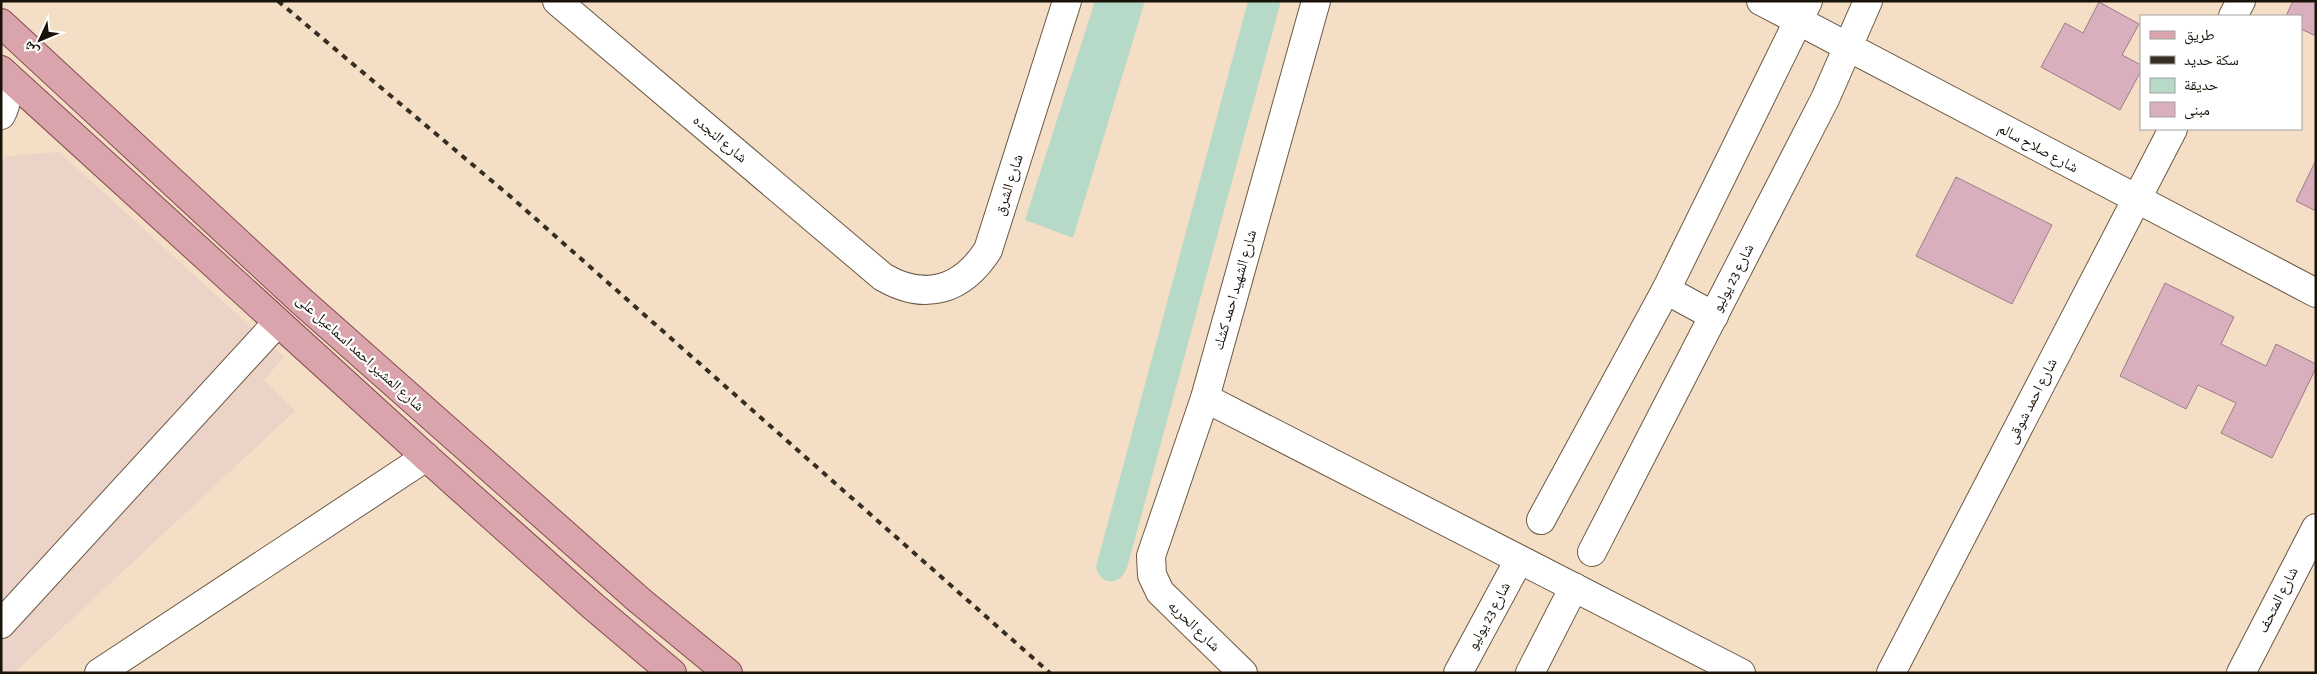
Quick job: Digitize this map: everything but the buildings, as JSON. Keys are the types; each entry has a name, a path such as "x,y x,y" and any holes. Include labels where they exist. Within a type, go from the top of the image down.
{"main road":[{"name":"شارع المشير احمد اسماعيل على","path":"1,24 299,299 632,594 710,668"},
{"path":"28,49 3,74 277,324 594,607 672,673"},
{"path":"277,324 299,299"}],"street":[{"name":"شارع النجده","path":"557,1 883,277"},
{"name":"شارع الشرق","path":"883,277 910,289 940,289 968,275 980,263 988,250 1067,1"},
{"name":"شارع الشهيد احمد كشك","path":"1152,576 1151,556 1155,539 1205,398 1316,1"},
{"name":"شارع صلاح سالم","path":"1762,1 1804,11 1848,47 2316,293"},
{"name":"شارع 23 يوليو","path":"1592,552 1825,99 1868,1"},
{"path":"2234,15 2241,1"},
{"path":"1541,520 1666,290 1804,11"},
{"path":"1,115 6,107 8,91 3,74"},
{"name":"شارع احمد شوقى","path":"1891,673 2172,130"},
{"path":"1666,290 1714,316"},
{"path":"1,624 277,324"},
{"path":"1205,398 1741,673"},
{"path":"99,673 426,457"},
{"name":"شارع المتحف","path":"2241,673 2316,528"},
{"name":"شارع 23 يوليو","path":"1458,673 1519,560"},
{"name":"شارع الحريه","path":"1152,576 1160,592 1174,608 1242,673"},
{"path":"1530,673 1574,587"}],"shaded area":[{"path":"59,152 284,357 264,380 295,411 14,673 1,673 1,162 6,156"}],"green space":[{"path":"1095,1 1145,1 1073,238 1025,220"},
{"path":"1248,1 1281,1 1127,568 1120,578 1110,581 1102,578 1096,567"}],"railway":[{"path":"278,1 511,197 1050,673"}]}
